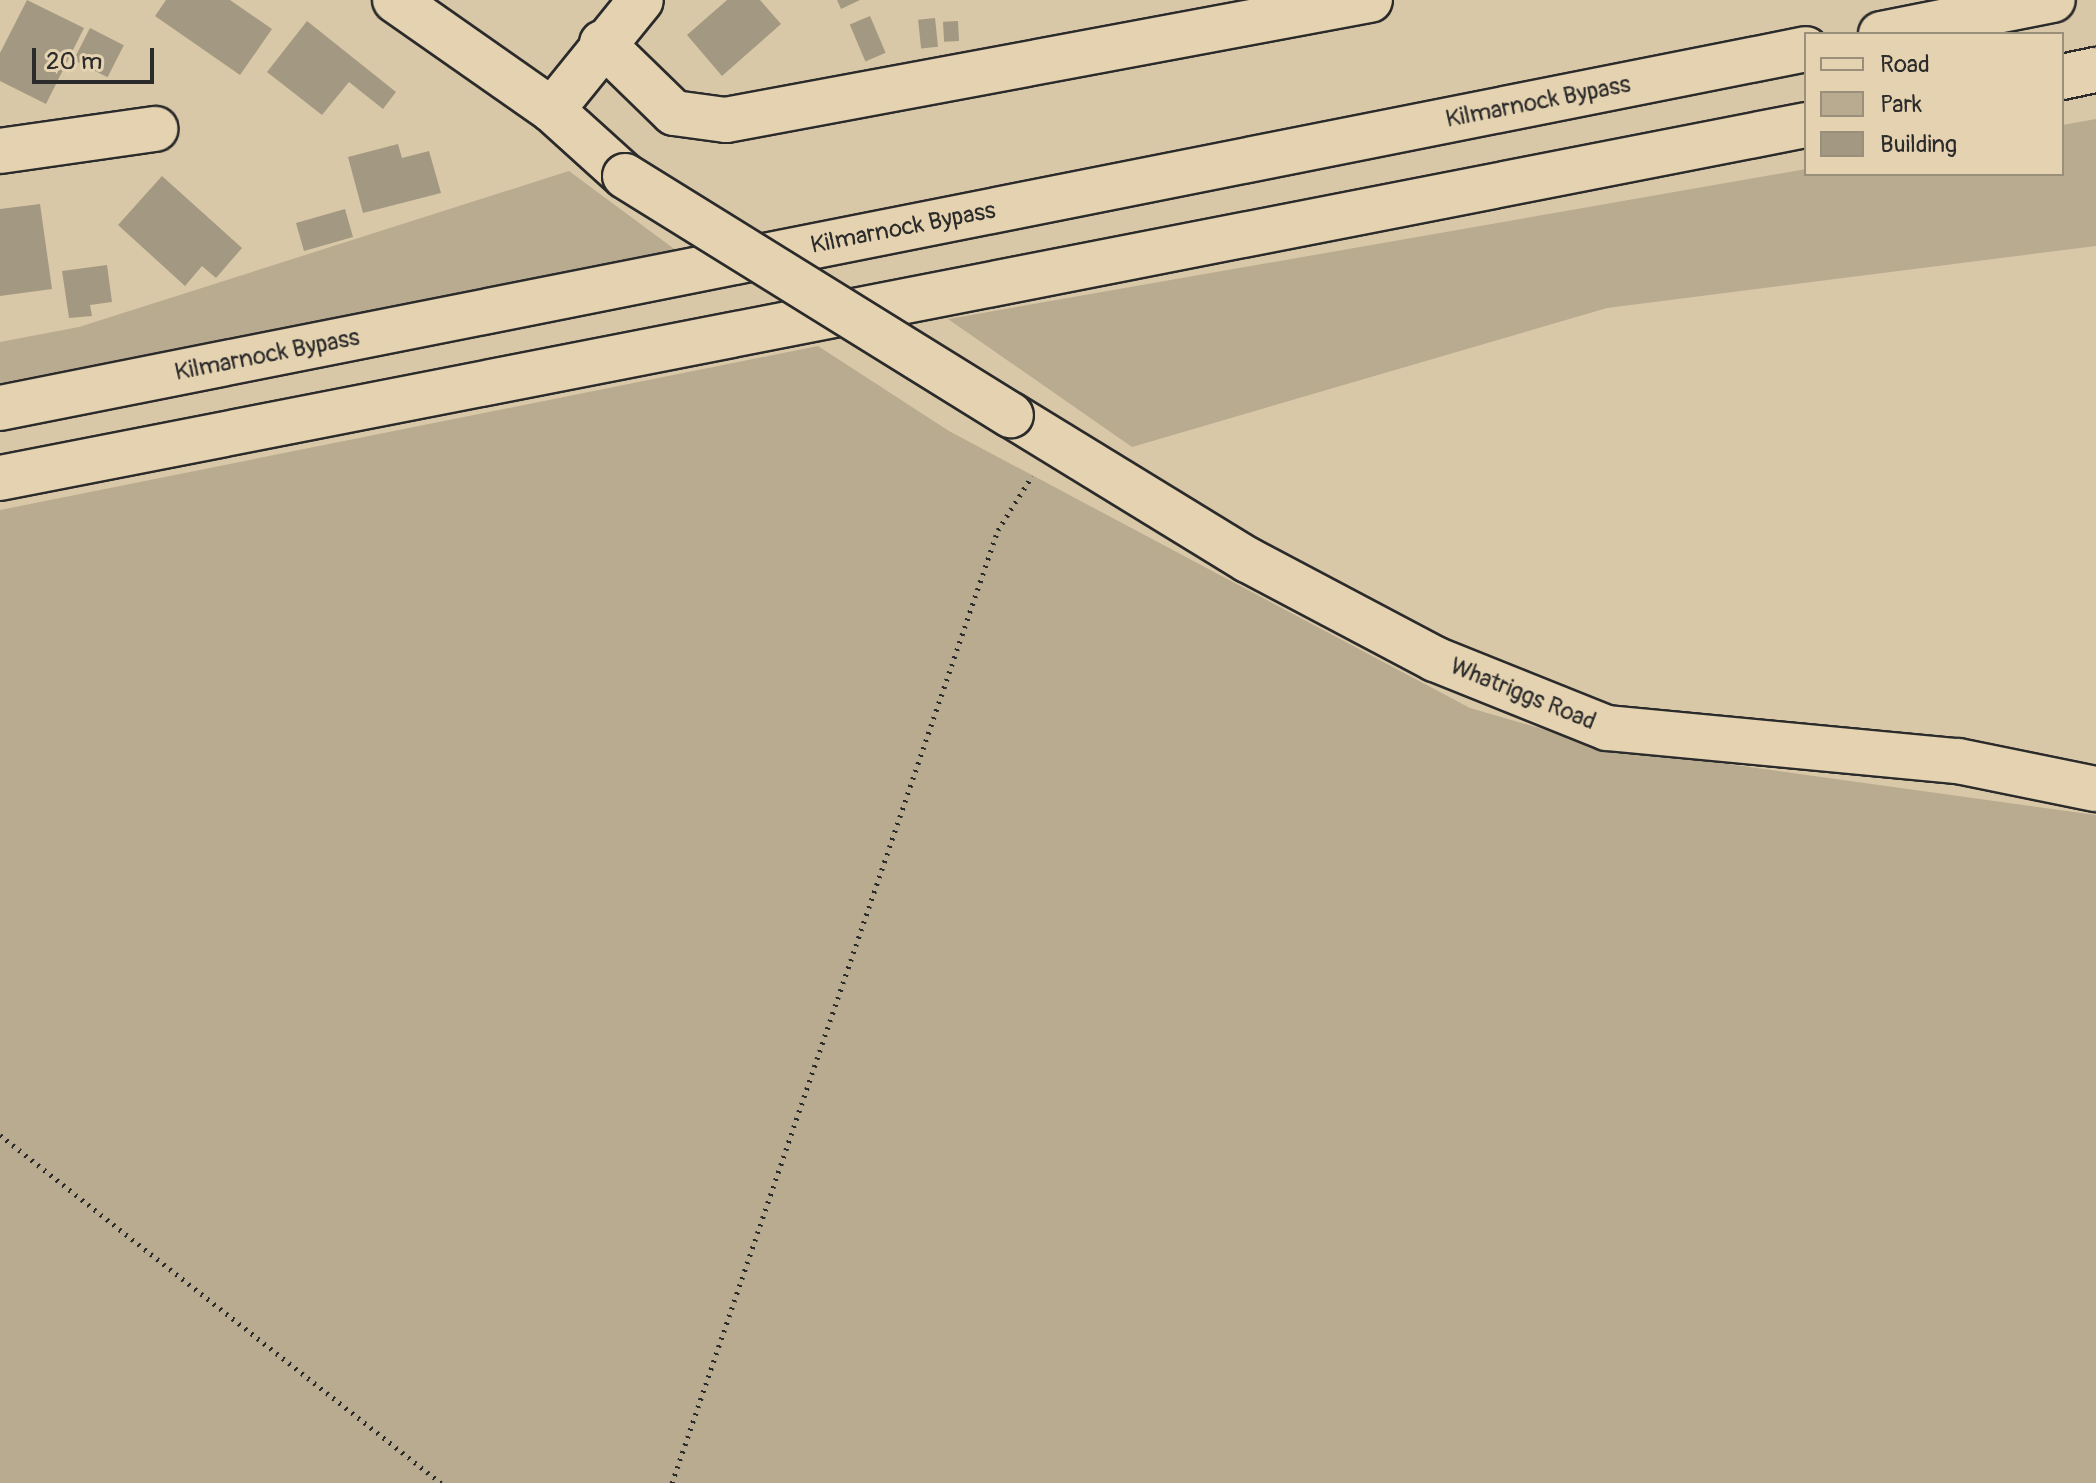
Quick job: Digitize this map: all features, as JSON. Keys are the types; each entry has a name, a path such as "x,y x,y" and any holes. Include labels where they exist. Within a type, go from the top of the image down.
{"main road":[{"path":"395,0 552,110 602,43 641,0"},
{"path":"602,43 674,113 726,120 1370,0"},
{"path":"1891,32 2053,0"},
{"name":"Kilmarnock Bypass","path":"0,408 1804,49"},
{"path":"2064,77 2096,70"},
{"name":"Whatriggs Road","path":"552,110 625,176 1011,415 1053,445 1248,560 1435,659 1607,728 1958,761 2096,789"},
{"path":"0,478 1804,125"},
{"path":"0,151 155,129"}],"path":[{"path":"672,1483 998,530 1053,445"},
{"path":"0,1135 441,1483"}],"green space":[{"path":"2096,119 2096,246 1607,308 1132,447 948,319 1804,169 1804,176 2064,176 2064,125"},
{"path":"569,171 677,251 0,383 0,342 79,327"},
{"path":"818,346 949,431 1470,708 1605,747 2096,815 2096,1483 0,1483 0,510"}],"building":[{"path":"27,0 84,28 46,104 0,81 0,53"},
{"path":"166,0 230,0 272,29 240,75 155,16"},
{"path":"727,0 760,0 781,24 722,76 687,35"},
{"path":"837,0 860,0 841,9"},
{"path":"870,16 886,53 865,61 850,25"},
{"path":"935,18 938,47 921,49 918,20"},
{"path":"307,21 396,92 383,109 349,82 322,115 267,72"},
{"path":"958,21 959,41 944,42 943,22"},
{"path":"90,28 124,45 108,77 74,60"},
{"path":"398,144 402,158 429,151 441,193 363,213 348,157"},
{"path":"162,176 242,248 216,278 202,266 185,286 118,225"},
{"path":"40,204 52,289 0,296 0,209"},
{"path":"345,209 353,237 304,251 296,223"},
{"path":"107,265 112,302 90,305 92,316 69,318 62,271"}]}
